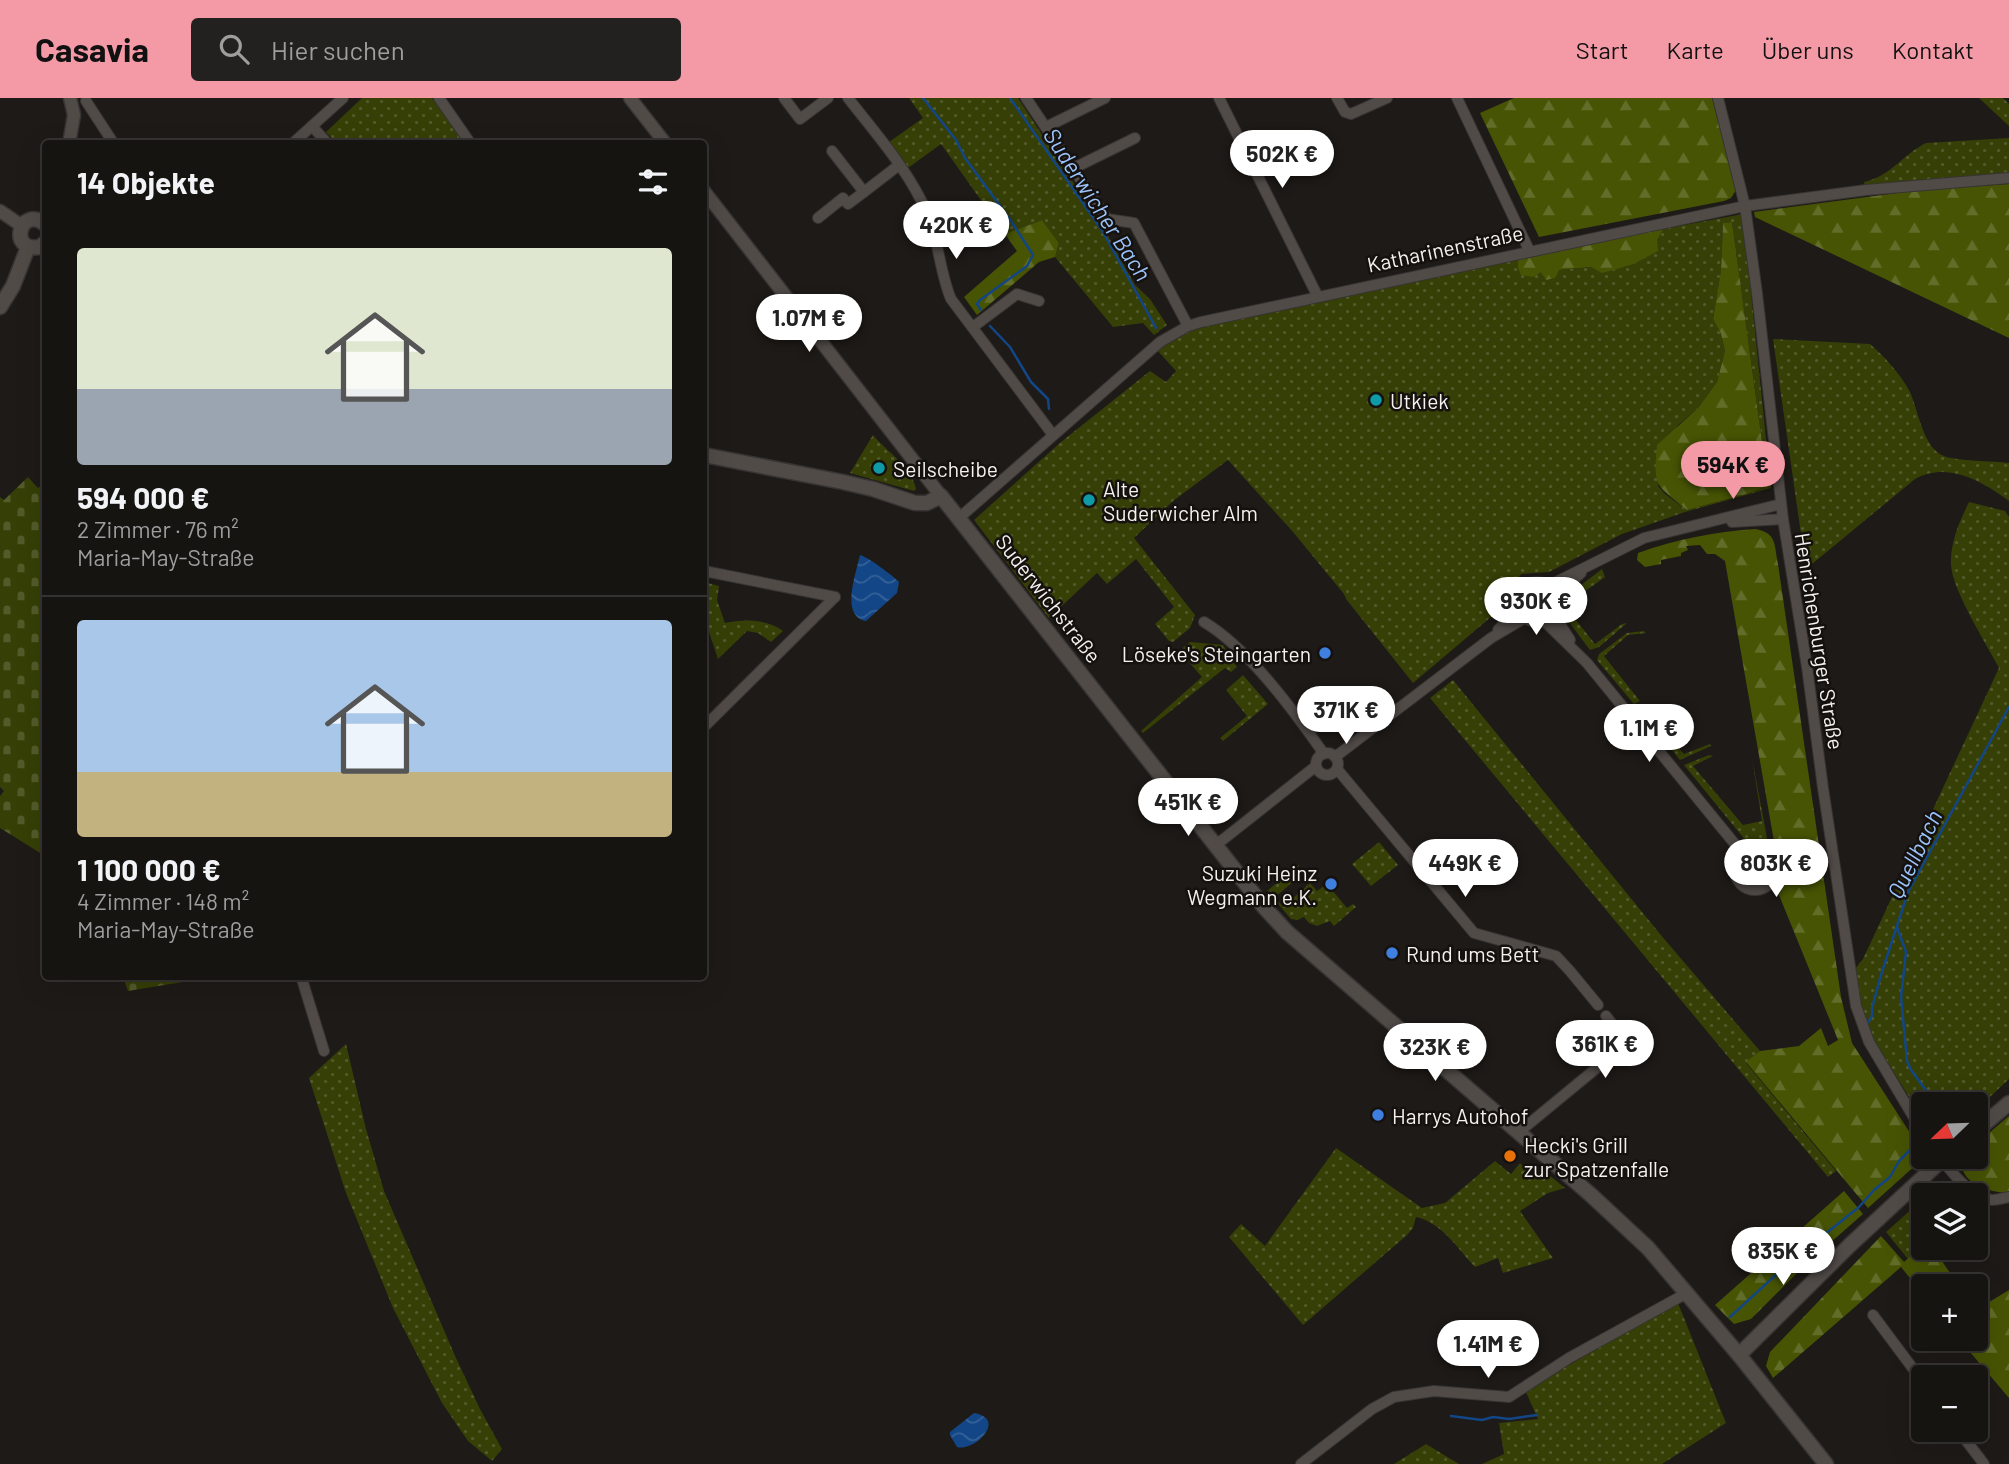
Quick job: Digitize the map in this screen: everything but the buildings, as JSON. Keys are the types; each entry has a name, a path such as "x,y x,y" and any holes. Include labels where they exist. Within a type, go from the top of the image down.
{"main road":[{"path":"42,221 31,219 22,226 20,238 28,247 42,245"},
{"path":"0,307 13,286 28,247"},
{"path":"707,456 843,482 915,503 927,503 941,496"},
{"name":"Suderwichstraße","path":"941,496 1264,907 1287,932 1519,1132 1648,1248 1739,1355 1826,1464"},
{"path":"1988,1121 2009,1103"},
{"path":"1739,1355 1930,1169"}],"street":[{"path":"296,140 343,98"},
{"path":"439,98 468,140"},
{"path":"630,98 663,140"},
{"path":"784,98 800,120 828,98"},
{"path":"848,98 919,195 929,217 951,299 1053,435"},
{"path":"1026,98 1107,219 1134,223 1188,326"},
{"path":"1046,128 1105,98"},
{"path":"1219,98 1317,295"},
{"path":"1337,98 1345,112 1350,114 1388,98"},
{"path":"1457,98 1530,250"},
{"name":"Henrichenburger Straße","path":"1718,98 1745,206 1783,519 1856,1006 1869,1042 1911,1113"},
{"path":"70,140 74,115 72,102 88,99 112,140"},
{"path":"312,126 324,140"},
{"path":"1074,168 1135,138"},
{"path":"832,151 864,192"},
{"path":"818,218 843,198 848,204 899,165"},
{"name":"Katharinenstraße","path":"959,518 1160,342 1188,326 1317,295 1745,206 1866,190 2009,178"},
{"path":"707,195 941,496"},
{"path":"0,211 22,226"},
{"path":"972,327 1017,294 1039,301"},
{"path":"1548,586 1644,538 1781,504"},
{"path":"1693,526 1783,519"},
{"path":"1555,596 1599,559"},
{"path":"707,572 835,597 707,724"},
{"path":"1537,583 1548,586 1555,596 1556,608 1544,621 1525,618 1518,608 1517,601 1523,588 1537,583"},
{"path":"1491,638 1518,608"},
{"path":"1553,613 1580,655 1743,853"},
{"path":"1335,757 1491,638 1525,618"},
{"path":"1544,621 1580,655"},
{"path":"1204,622 1237,646 1305,727 1324,754"},
{"path":"1330,754 1335,757 1337,769 1332,774 1319,772 1316,766 1318,757 1330,754"},
{"path":"1216,845 1316,766"},
{"path":"1337,769 1474,933 1556,957 1598,1005"},
{"path":"1756,850 1769,855 1775,867 1775,875 1767,887 1762,890 1749,890 1737,880 1735,866 1743,853 1756,850"},
{"path":"302,980 324,1051"},
{"path":"1519,1132 1627,1043 1606,1016"},
{"path":"1951,1169 1967,1188 1991,1200 2009,1197"},
{"path":"1301,1464 1373,1409 1394,1397 1434,1391 1509,1397 1569,1359 1687,1293"},
{"path":"1873,1315 1911,1366"},
{"path":"1967,1442 1984,1464"}],"green space":[{"path":"362,98 432,98 463,140 334,140 326,132"},
{"path":"909,98 1018,98 1107,234 1135,285 1150,299 1167,325 1154,335 1143,323 1113,327 1055,257 1059,243 1042,220 1005,234 941,144 908,168 889,142 923,118"},
{"path":"1514,98 1712,98 1736,190 1731,198 1724,201 1539,237 1480,113"},
{"path":"1979,98 2003,98 2009,104 2009,126"},
{"path":"2009,138 2009,174 1865,189 1864,182 1882,175 1926,143"},
{"path":"2009,184 2009,338 1755,217 1754,212 1920,190"},
{"path":"1743,214 1771,488 1685,512 1622,534 1549,572 1521,574 1504,606 1413,683 1293,532 1228,460 1173,501 1134,538 1195,615 1190,628 1173,642 1169,641 1155,624 1174,607 1136,559 1107,584 1097,573 1049,618 974,520 1061,442 1150,371 1166,382 1176,371 1157,350 1192,328 1530,254","holes":["1732,222 1768,486 1687,510 1658,486 1677,426 1698,408 1717,382 1725,351 1721,334 1713,319 1721,270 1723,223","1657,251 1634,264 1602,272 1591,267 1541,272"]},
{"path":"1042,220 1059,243 1055,257 1039,262 977,315 964,297 1017,251 1005,234"},
{"path":"1732,222 1768,486 1687,510 1659,484 1656,470 1657,445 1698,408 1717,382 1725,351 1721,334 1713,319 1721,270 1723,223"},
{"path":"1663,229 1657,240 1658,251 1634,264 1602,273 1591,267 1559,270 1555,278 1546,280 1541,272 1533,277 1521,275 1518,268 1518,260 1527,255"},
{"path":"1773,339 1870,344 1905,384 1926,436 1937,452 1957,459 2009,463 2009,501 1964,476 1939,472 1927,474 1915,479 1806,569"},
{"path":"873,435 909,474 914,481 914,491 850,473"},
{"path":"28,477 38,488 42,485 42,854 0,828 0,796 4,791 0,787 0,497 4,500"},
{"path":"1969,502 2005,511 2009,517 2009,1079 1988,1099 1988,1092 1911,1092 1911,1100 1871,1036 1861,1010 1855,969 1863,959 1999,668 1963,601 1953,574 1951,556 1959,524"},
{"path":"1755,529 1771,537 1776,551 1841,997 1852,1043 1911,1134 1911,1169 1868,1208 1746,1062 1760,1051 1799,1046 1821,1028 1828,1046 1838,1040 1779,895 1790,870 1785,855 1775,847 1725,561 1715,554 1707,554 1700,545 1686,546 1688,550 1681,553 1681,556 1661,560 1661,564 1645,567 1637,560 1638,553 1710,534"},
{"path":"1602,569 1605,577 1577,597 1575,619 1595,644 1627,623 1599,647 1590,650 1569,622 1565,609 1572,592"},
{"path":"707,583 719,586 717,600 725,623 755,621 770,624 783,631 771,642 758,633 747,631 718,659 707,626"},
{"path":"1537,589 1546,593 1550,602 1546,611 1537,615 1528,611 1524,602 1528,593"},
{"path":"1627,633 1646,633 1628,635 1604,656 1640,701 1634,704 1597,660 1599,654"},
{"path":"1190,642 1223,645 1237,667 1231,672 1225,668 1143,733 1141,731 1202,677 1179,651"},
{"path":"1243,675 1268,704 1223,741 1220,738 1247,716 1226,690"},
{"path":"1453,680 1660,934 1760,1051 1746,1063 1836,1171 1828,1177 1430,698"},
{"path":"1645,707 1684,754 1710,744 1711,746 1680,760 1639,709"},
{"path":"1709,755 1713,756 1693,766 1743,825 1762,821 1752,758 1767,838 1765,846 1746,841 1684,765"},
{"path":"1379,842 1398,865 1371,886 1352,864"},
{"path":"1756,858 1765,861 1768,870 1765,879 1756,882 1747,879 1744,870 1747,861"},
{"path":"1299,865 1293,882 1275,897 1283,907 1310,883 1317,891 1327,884 1347,908 1353,904 1356,907 1334,926 1330,921 1317,926 1304,917 1291,919 1267,891"},
{"path":"124,980 195,980 128,991"},
{"path":"346,1044 384,1191 456,1358 502,1449 492,1461 468,1441 442,1403 393,1308 346,1193 309,1078"},
{"path":"2009,1116 2009,1193 1988,1189 1988,1183 1975,1183 1964,1173 1963,1169 1988,1169 1988,1134"},
{"path":"1336,1148 1422,1208 1445,1203 1495,1161 1511,1174 1520,1163 1532,1174 1539,1167 1565,1188 1548,1193 1520,1211 1553,1258 1503,1273 1498,1258 1475,1267 1441,1230 1416,1217 1413,1228 1407,1235 1303,1325 1229,1237 1241,1224 1265,1246"},
{"path":"1844,1191 1863,1214 1806,1264 1751,1319 1734,1324 1715,1305"},
{"path":"1911,1210 1911,1256 1908,1259 1886,1232"},
{"path":"1881,1236 1904,1262 1911,1256 1911,1260 1941,1260 1951,1274 1911,1274 1911,1279 1901,1267 1773,1378 1766,1366 1770,1352"},
{"path":"2009,1290 2009,1398 1988,1373 1988,1365 1981,1365 1969,1351 1988,1351 1988,1303"},
{"path":"1678,1303 1726,1423 1662,1464 1482,1464 1504,1454 1499,1423 1538,1419 1525,1390"},
{"path":"1426,1444 1459,1464 1394,1464"}],"water":[{"path":"860,555 899,582 897,593 866,621 858,618 852,603 853,583"},
{"path":"974,1413 984,1416 988,1422 985,1434 972,1445 957,1447 950,1432"}],"waterway":[{"name":"Suderwicher Bach","path":"923,98 956,140 965,158 1033,255 1027,266 980,300 977,304 981,310"},
{"name":"Suderwicher Bach","path":"1010,98 1103,232 1156,328"},
{"name":"Suderwicher Bach","path":"990,326 1010,347 1031,382 1048,399 1049,409"},
{"name":"Quellbach","path":"1868,1023 1908,892 2009,707"},
{"path":"1897,927 1906,952 1901,997 1907,1061 1927,1092"},
{"path":"1730,1317 1790,1262 1859,1207 1890,1177 1899,1161 1911,1149"},
{"path":"1451,1416 1482,1420 1537,1415"}],"place":[{"name":"Utkiek","path":"1376,400"},
{"name":"Seilscheibe","path":"879,468"},
{"name":"Alte Suderwicher Alm","path":"1089,500"},
{"name":"Löseke's Steingarten","path":"1325,653"},
{"name":"Suzuki Heinz Wegmann e.K.","path":"1331,884"},
{"name":"Rund ums Bett","path":"1392,953"},
{"name":"Harrys Autohof","path":"1378,1115"},
{"name":"Hecki's Grill zur Spatzenfalle","path":"1510,1156"}]}
